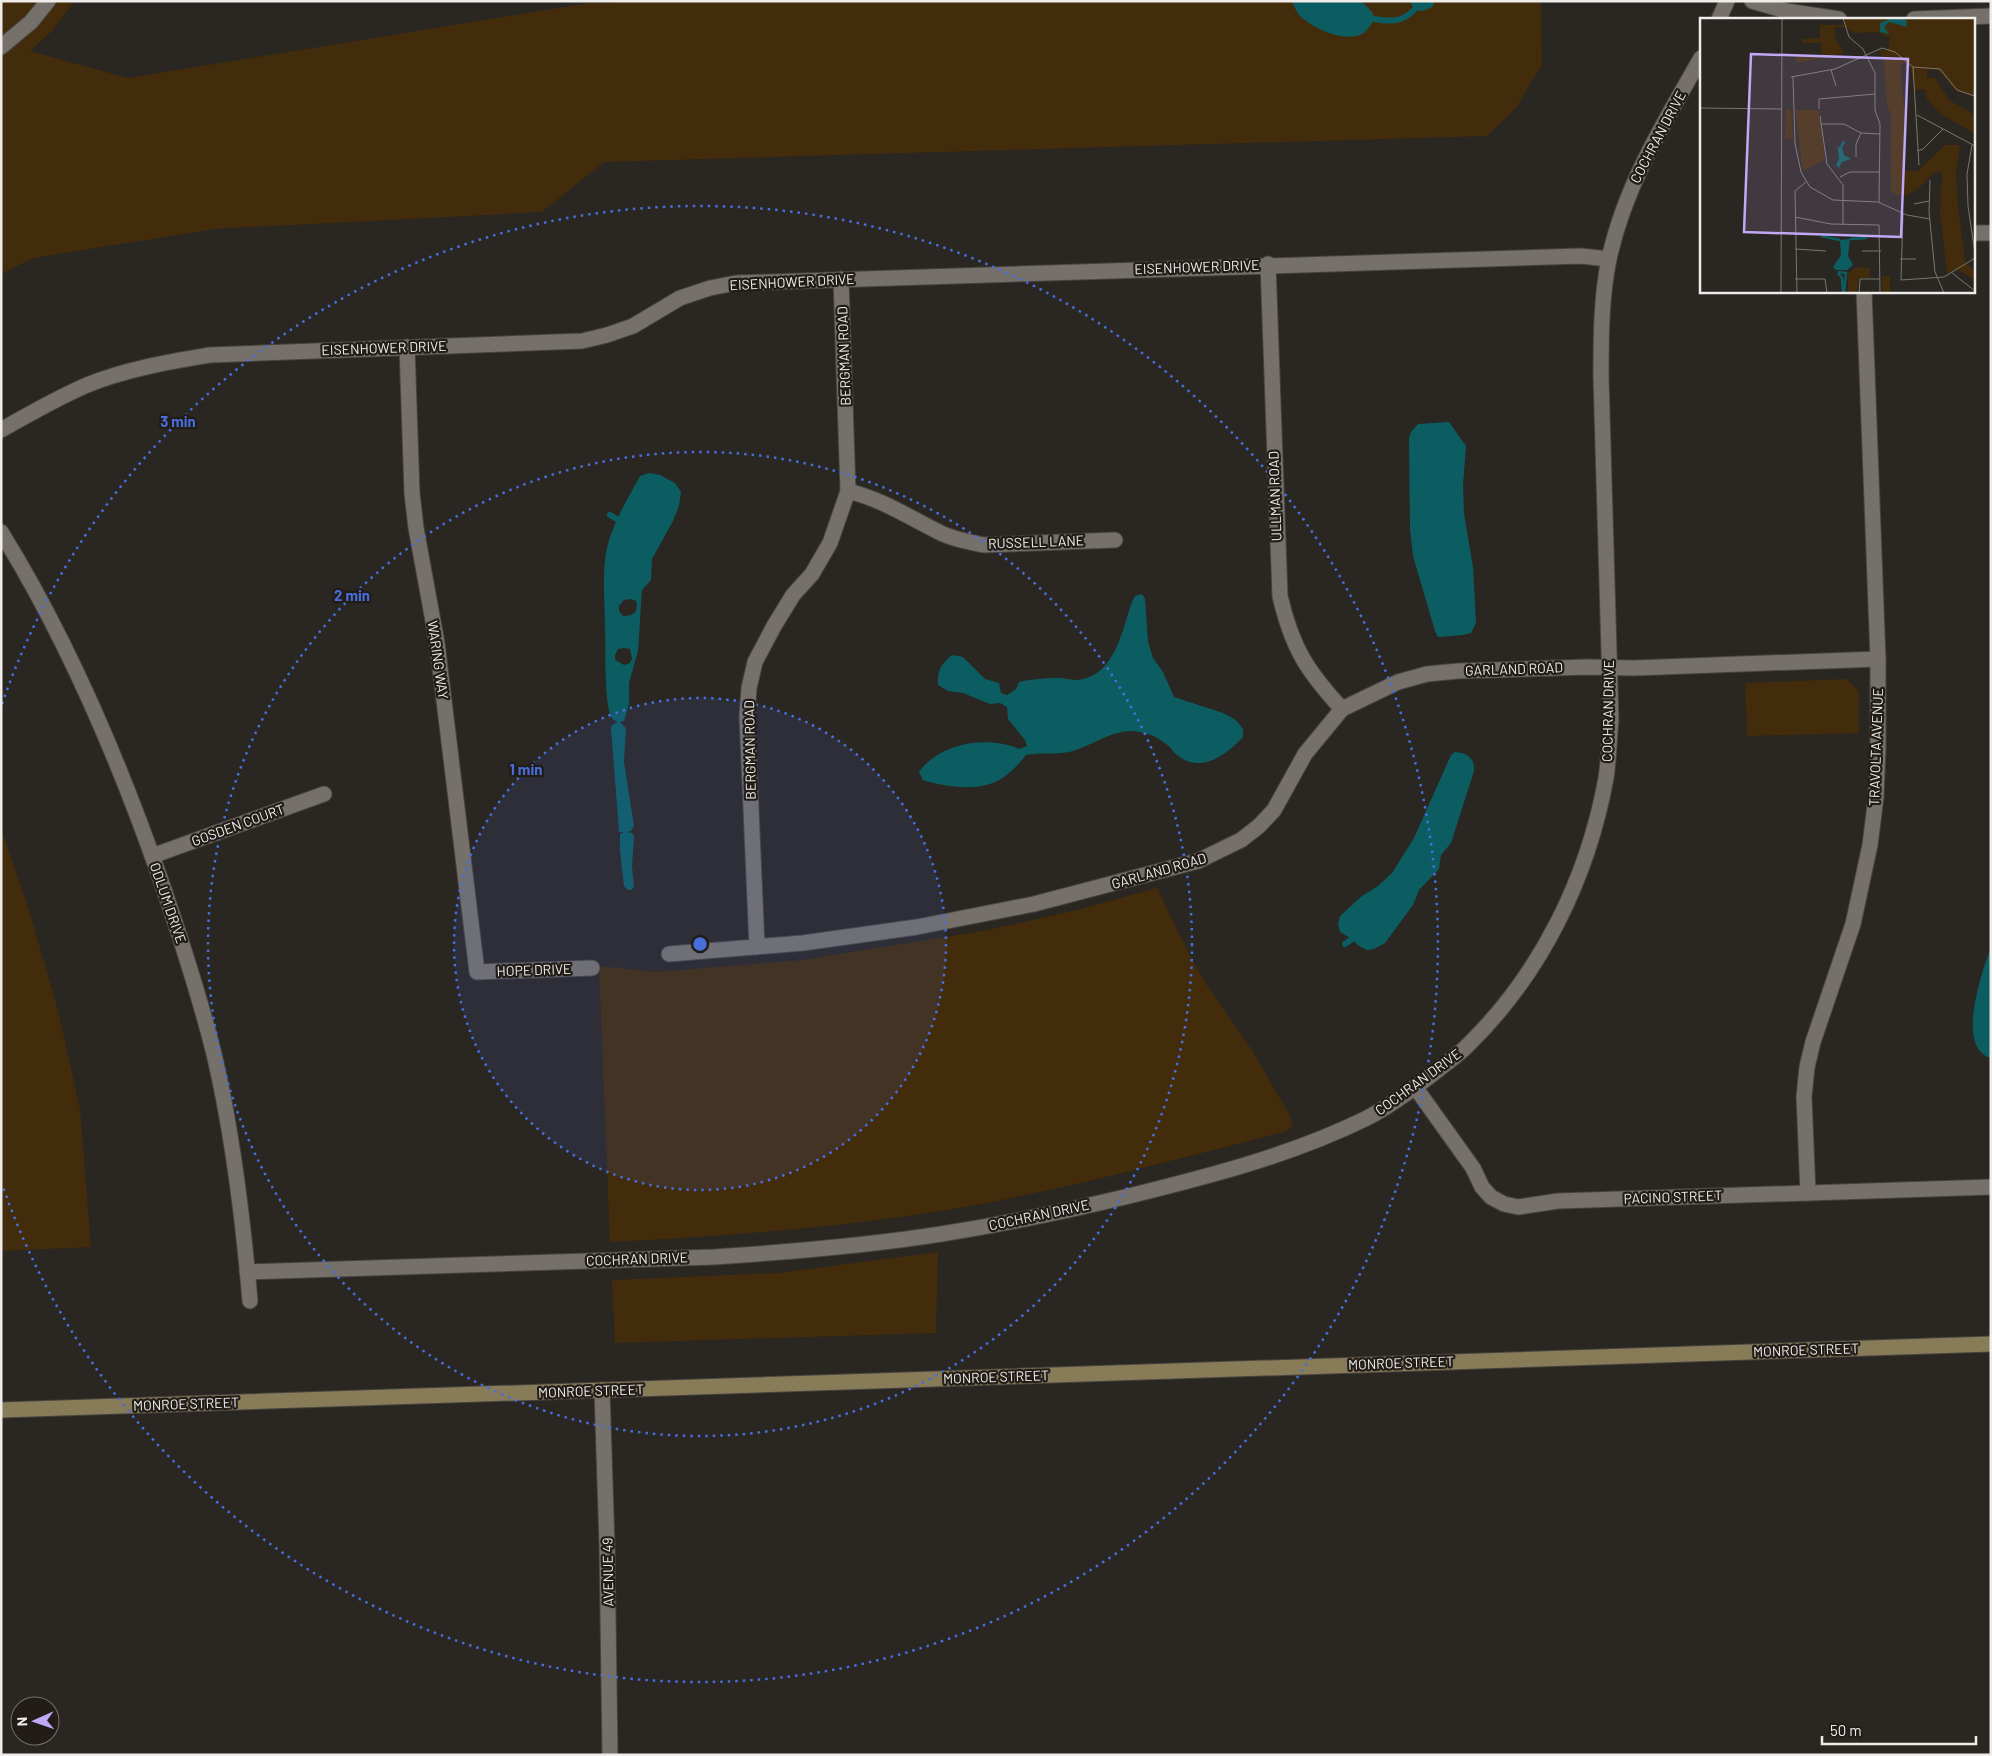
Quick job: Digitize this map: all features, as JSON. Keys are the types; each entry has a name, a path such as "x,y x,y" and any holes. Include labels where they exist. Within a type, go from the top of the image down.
{"main road":[{"name":"MONROE STREET","path":"1,1410 1991,1344"}],"street":[{"path":"1,47 31,22 48,1"},
{"path":"1720,18 1726,1"},
{"path":"1752,1 1786,11 1832,18"},
{"path":"1923,18 1983,11"},
{"name":"COCHRAN DRIVE","path":"248,1272 714,1257 776,1253 938,1235 1072,1209 1234,1168 1306,1145 1369,1117 1415,1088 1469,1045 1510,999 1542,952 1576,886 1592,840 1606,776 1611,720 1601,377 1601,327 1609,259 1631,188 1646,154 1700,60"},
{"path":"1974,233 1991,233"},
{"name":"EISENHOWER DRIVE","path":"1,430 52,401 88,385 125,372 166,362 210,355 582,341 633,326 680,298 710,288 736,283 1268,264 1581,256 1609,259"},
{"name":"ULLMAN ROAD","path":"1268,264 1280,596 1285,621 1294,644 1309,671 1342,709"},
{"name":"BERGMAN ROAD","path":"756,947 747,725 749,688 756,662 774,626 793,595 812,574 830,543 848,491 841,279"},
{"name":"TRAVOLTA AVENUE","path":"1808,1193 1804,1097 1807,1067 1813,1042 1853,924 1870,845 1876,797 1878,659 1864,292"},
{"name":"WARING WAY","path":"407,347 412,493 416,528 437,643 476,972"},
{"name":"RUSSELL LANE","path":"848,491 885,503 944,534 964,541 984,544 1115,540"},
{"name":"ODLUM DRIVE","path":"1,532 35,590 90,702 137,812 186,953 214,1056 234,1165 250,1301"},
{"name":"GARLAND ROAD","path":"669,954 803,943 917,927 1034,904 1198,861 1241,840 1269,815 1288,786 1305,754 1342,709 1398,682 1427,674 1468,671 1878,659"},
{"name":"GOSDEN COURT","path":"152,856 324,794"},
{"name":"HOPE DRIVE","path":"476,972 592,968"},
{"name":"PACINO STREET","path":"1415,1088 1473,1168 1482,1187 1491,1197 1504,1204 1518,1207 1558,1201 1991,1187"},
{"name":"AVENUE 49","path":"602,1390 608,1545 610,1755"}],"shaded area":[{"path":"1,1 75,1 52,31 30,51 128,78 589,3 667,1 1541,1 1542,64 1516,108 1487,136 604,162 542,212 215,229 33,258 1,274"},
{"path":"1846,679 1859,691 1859,733 1747,736 1745,683"},
{"path":"1,829 29,910 58,1010 80,1109 91,1247 1,1251"},
{"path":"1157,888 1190,956 1208,987 1252,1050 1289,1114 1293,1126 1284,1132 1078,1184 953,1209 910,1216 782,1230 610,1242 599,966 656,972 803,960 988,930 1077,910"},
{"path":"938,1252 936,1333 615,1343 612,1280 778,1273"}],"water":[{"path":"1292,1 1361,1 1372,12 1375,19 1362,34 1346,37 1329,33 1312,25 1298,13"},
{"path":"1410,1 1435,1 1432,7 1423,11 1414,10"},
{"path":"1449,422 1466,446 1463,485 1464,514 1473,567 1476,623 1471,633 1438,637 1413,556 1410,529 1409,438 1411,432 1418,424"},
{"path":"649,473 660,475 675,483 681,492 679,506 673,521 652,559 651,580 642,590 638,651 629,683 629,704 624,721 620,722 626,728 624,762 634,826 631,831 627,832 632,833 634,837 632,866 634,887 628,890 624,886 620,851 620,834 624,832 619,832 611,728 612,725 618,722 613,720 610,714 607,695 604,572 608,543 620,513 640,476","holes":["631,599 636,601 636,611 633,614 623,616 619,611 619,606 624,600","618,649 630,649 632,659 630,663 624,665 615,660"]},
{"path":"1142,594 1145,599 1148,642 1153,658 1163,672 1174,697 1223,713 1236,720 1243,729 1243,737 1221,756 1204,763 1195,763 1177,755 1168,745 1154,736 1130,731 1114,734 1069,752 1026,755 1004,777 985,785 964,787 942,785 923,780 919,772 928,762 951,748 979,742 1007,745 1019,749 1027,746 1025,740 1008,719 1007,707 1000,703 990,704 963,693 948,691 938,685 938,676 941,668 952,655 963,657 985,679 999,683 1001,693 1007,695 1016,689 1019,682 1048,678 1077,680 1090,677 1100,670 1115,650 1132,602 1135,596"},
{"path":"1455,752 1463,754 1472,760 1474,771 1451,843 1441,855 1439,869 1419,890 1413,905 1385,943 1374,949 1367,950 1340,932 1338,925 1340,916 1392,873 1414,838 1451,755"},
{"path":"1991,948 1991,1058 1980,1052 1975,1040 1973,1025 1978,990"}],"waterway":[{"path":"1375,19 1386,21 1401,19 1414,10"},
{"path":"610,515 617,519"},
{"path":"1345,944 1352,939"}]}
